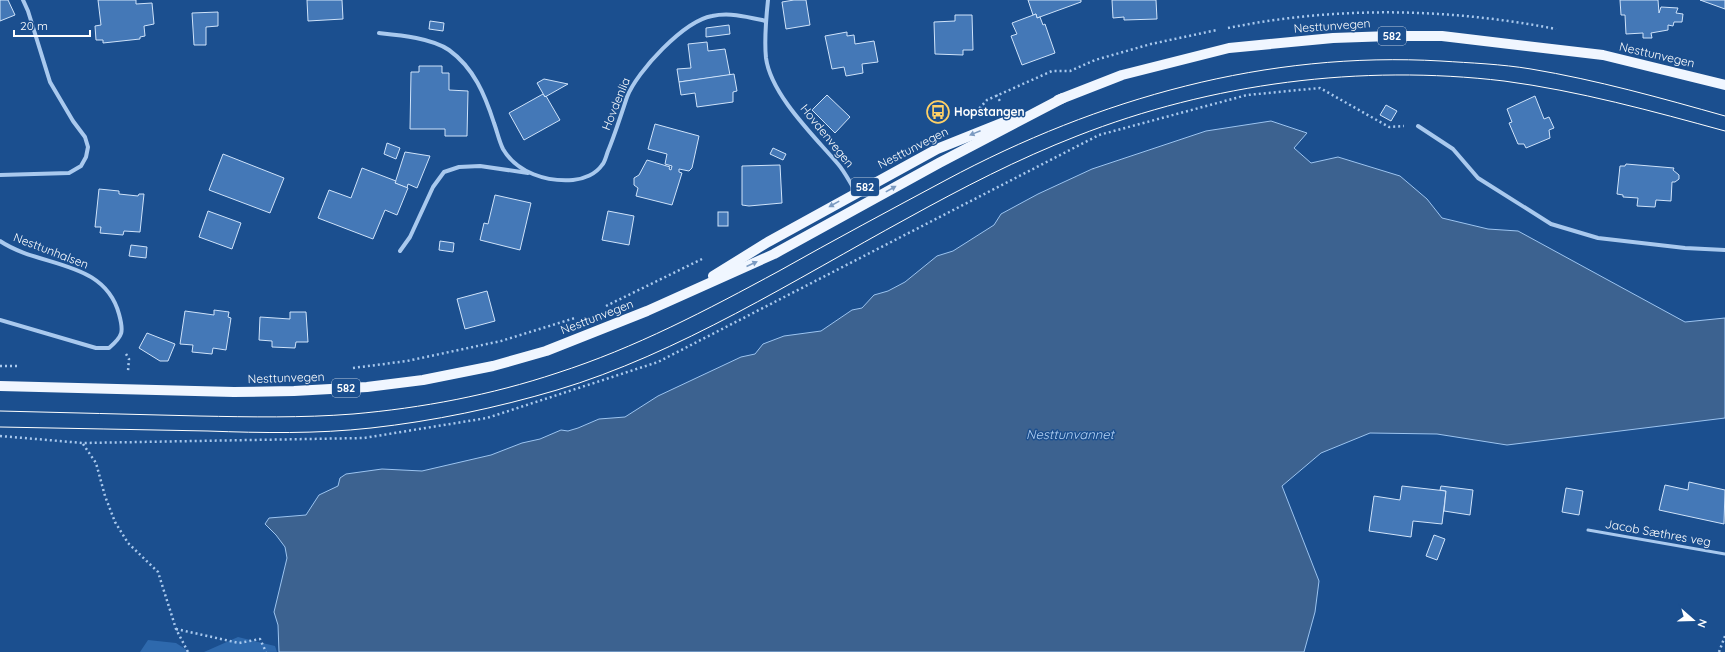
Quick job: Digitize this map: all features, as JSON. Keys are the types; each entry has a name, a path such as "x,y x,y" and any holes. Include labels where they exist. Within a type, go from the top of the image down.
{"main road":[{"name":"Nesttunvegen","path":"678,298 768,242 856,192 942,146 1122,75 1229,48 1333,38 1442,36 1603,55 1725,84"},
{"name":"Nesttunvegen","path":"0,386 234,392 294,391 367,387 423,380 493,366 546,351 678,298 774,254 932,167 1064,98"}],"street":[{"path":"0,175 69,173 81,166 86,157 88,147 85,137 73,121 50,82 28,10 23,0"},
{"name":"Hovdenvegen","path":"768,0 766,21 766,59 774,81 813,138 839,165 856,192"},
{"name":"Hovdenlia","path":"400,250 410,237 433,187 444,172 458,167 480,166 532,174 555,180 575,180 589,176 602,165 628,95 637,78 662,50 691,25 711,16 734,14 766,21"},
{"name":"Hovdenlia","path":"379,33 404,36 430,42 448,49 467,65 481,88 503,149 518,167 532,174"},
{"path":"1418,126 1453,149 1478,178 1551,224 1598,238 1685,248 1725,250"},
{"name":"Nesttunhalsen","path":"0,241 22,253 44,259 95,278 108,289 117,307 123,328 119,339 109,348 96,348 0,320"}],"lane":[{"name":"Jacob Sæthres veg","path":"1588,530 1725,554"}],"path":[{"path":"996,95 1000,101"},
{"path":"599,309 654,284 708,256"},
{"path":"352,368 407,361 501,341 578,317"},
{"path":"0,366 24,366"},
{"path":"122,370 136,371"},
{"path":"82,443 96,463 104,496 115,522 128,543 158,572 176,629 188,652"},
{"path":"176,629 239,643 260,639 266,652"},
{"path":"1719,652 1725,636"}],"shaded area":[{"path":"238,637 275,646 277,652 204,652"},
{"path":"148,640 176,643 190,652 140,652"}],"water":[{"name":"Nesttunvannet","path":"1271,121 1307,133 1294,148 1311,163 1338,157 1400,176 1427,199 1442,218 1488,229 1518,231 1685,322 1725,318 1725,418 1507,445 1437,434 1370,433 1321,453 1282,486 1319,581 1315,612 1304,652 279,652 278,625 274,612 287,558 285,547 265,524 269,518 306,515 319,495 338,486 340,478 346,474 382,469 422,471 491,455 522,443 540,439 561,430 568,431 578,428 599,419 625,417 658,396 741,357 755,354 763,344 784,336 821,331 852,310 862,308 874,295 888,291 905,282 937,256 953,251 994,225 1001,214 1038,194 1092,169 1206,131"}],"building":[{"path":"0,0 8,0 15,15 0,21"},
{"path":"98,0 136,0 136,4 152,3 154,24 144,26 145,36 140,37 140,39 103,43 103,40 96,40 95,26 101,25"},
{"path":"307,0 342,0 343,19 308,21"},
{"path":"806,0 810,25 786,29 782,2"},
{"path":"1028,0 1081,0 1081,2 1037,18 1036,14 1033,15"},
{"path":"1112,0 1156,0 1157,19 1124,20 1124,17 1113,18"},
{"path":"1620,0 1658,0 1659,13 1661,7 1678,8 1676,13 1683,14 1682,22 1674,22 1673,26 1668,25 1668,30 1651,33 1652,38 1643,38 1643,33 1626,34 1625,15 1621,15"},
{"path":"1700,0 1725,0 1725,9"},
{"path":"218,12 218,26 206,27 206,45 194,45 192,13"},
{"path":"1036,14 1037,18 1040,17 1043,25 1045,24 1055,53 1022,65 1011,36 1017,34 1012,23"},
{"path":"955,15 972,15 973,50 963,50 963,55 935,54 934,22 955,21"},
{"path":"430,21 444,23 443,31 429,29"},
{"path":"729,25 730,34 706,37 706,28"},
{"path":"847,32 847,36 854,35 855,44 874,41 878,62 862,64 863,73 846,76 844,67 832,69 825,36"},
{"path":"707,42 708,51 725,49 730,75 679,82 677,69 691,68 688,44"},
{"path":"419,66 442,66 442,73 449,73 449,90 468,91 467,136 445,136 445,129 410,129 411,72 419,72"},
{"path":"734,74 737,91 733,92 733,102 697,107 695,93 681,95 679,82"},
{"path":"544,79 568,84 545,97 537,83"},
{"path":"543,94 545,97 546,96 560,120 524,140 509,113"},
{"path":"827,95 850,117 835,133 812,110"},
{"path":"1535,96 1544,119 1549,117 1554,128 1549,130 1550,138 1526,148 1524,144 1518,144 1509,123 1512,122 1507,109"},
{"path":"1386,105 1397,111 1391,121 1380,115"},
{"path":"655,124 699,136 692,168 689,171 679,169 679,172 682,173 672,205 636,196 638,188 634,185 634,178 639,175 647,160 670,167 669,169 671,170 672,166 665,164 667,154 648,149"},
{"path":"387,143 400,148 396,159 384,154"},
{"path":"773,148 786,154 783,160 770,154"},
{"path":"405,152 430,156 417,188 408,184 407,188 395,183"},
{"path":"223,154 284,178 270,213 209,190"},
{"path":"1626,164 1674,168 1673,170 1679,175 1679,179 1672,182 1671,201 1656,200 1655,207 1637,206 1638,198 1623,197 1623,195 1617,194 1620,166 1625,166"},
{"path":"780,165 782,203 749,206 742,205 742,166"},
{"path":"362,168 396,181 395,183 408,188 397,215 385,210 373,239 318,218 329,190 351,198"},
{"path":"99,189 119,191 119,194 138,196 139,194 144,194 140,232 124,231 123,235 100,233 101,227 95,227"},
{"path":"495,195 531,203 520,250 480,240 484,223 488,224"},
{"path":"208,211 241,223 232,249 199,237"},
{"path":"608,211 634,216 629,245 602,240"},
{"path":"718,212 728,212 728,226 718,226"},
{"path":"440,241 454,243 453,252 439,250"},
{"path":"131,245 147,247 146,258 129,256"},
{"path":"487,291 495,321 465,329 457,299"},
{"path":"214,310 229,312 228,317 231,318 226,350 213,348 212,354 192,352 193,345 180,344 185,311 214,315"},
{"path":"290,312 306,312 308,342 296,342 295,348 272,347 272,341 259,340 260,317 290,319"},
{"path":"147,333 175,344 168,361 160,361 139,348"},
{"path":"1689,482 1725,490 1724,524 1659,510 1665,485 1688,490"},
{"path":"1402,486 1446,491 1442,524 1413,521 1411,537 1369,531 1374,496 1400,500"},
{"path":"1441,486 1473,490 1470,515 1444,511 1446,491 1440,490"},
{"path":"1566,488 1583,491 1579,515 1562,512"},
{"path":"1434,535 1445,539 1437,560 1426,556"}],"tram line":[{"path":"0,411 296,417 353,414 405,408 456,400 507,388 586,363 643,340 698,314 946,180 1004,151 1063,125 1124,104 1186,86 1248,73 1312,64 1376,60 1441,61 1497,65 1531,69 1580,78 1725,116"},
{"path":"0,427 269,433 330,431 418,422 534,397 602,375 647,357 692,336 736,314 948,196 1033,154 1077,136 1128,118 1181,103 1234,91 1288,82 1342,77 1396,75 1450,76 1504,81 1560,90 1643,109 1725,131"}],"place":[{"name":"Hopstangen","path":"938,112"}]}
